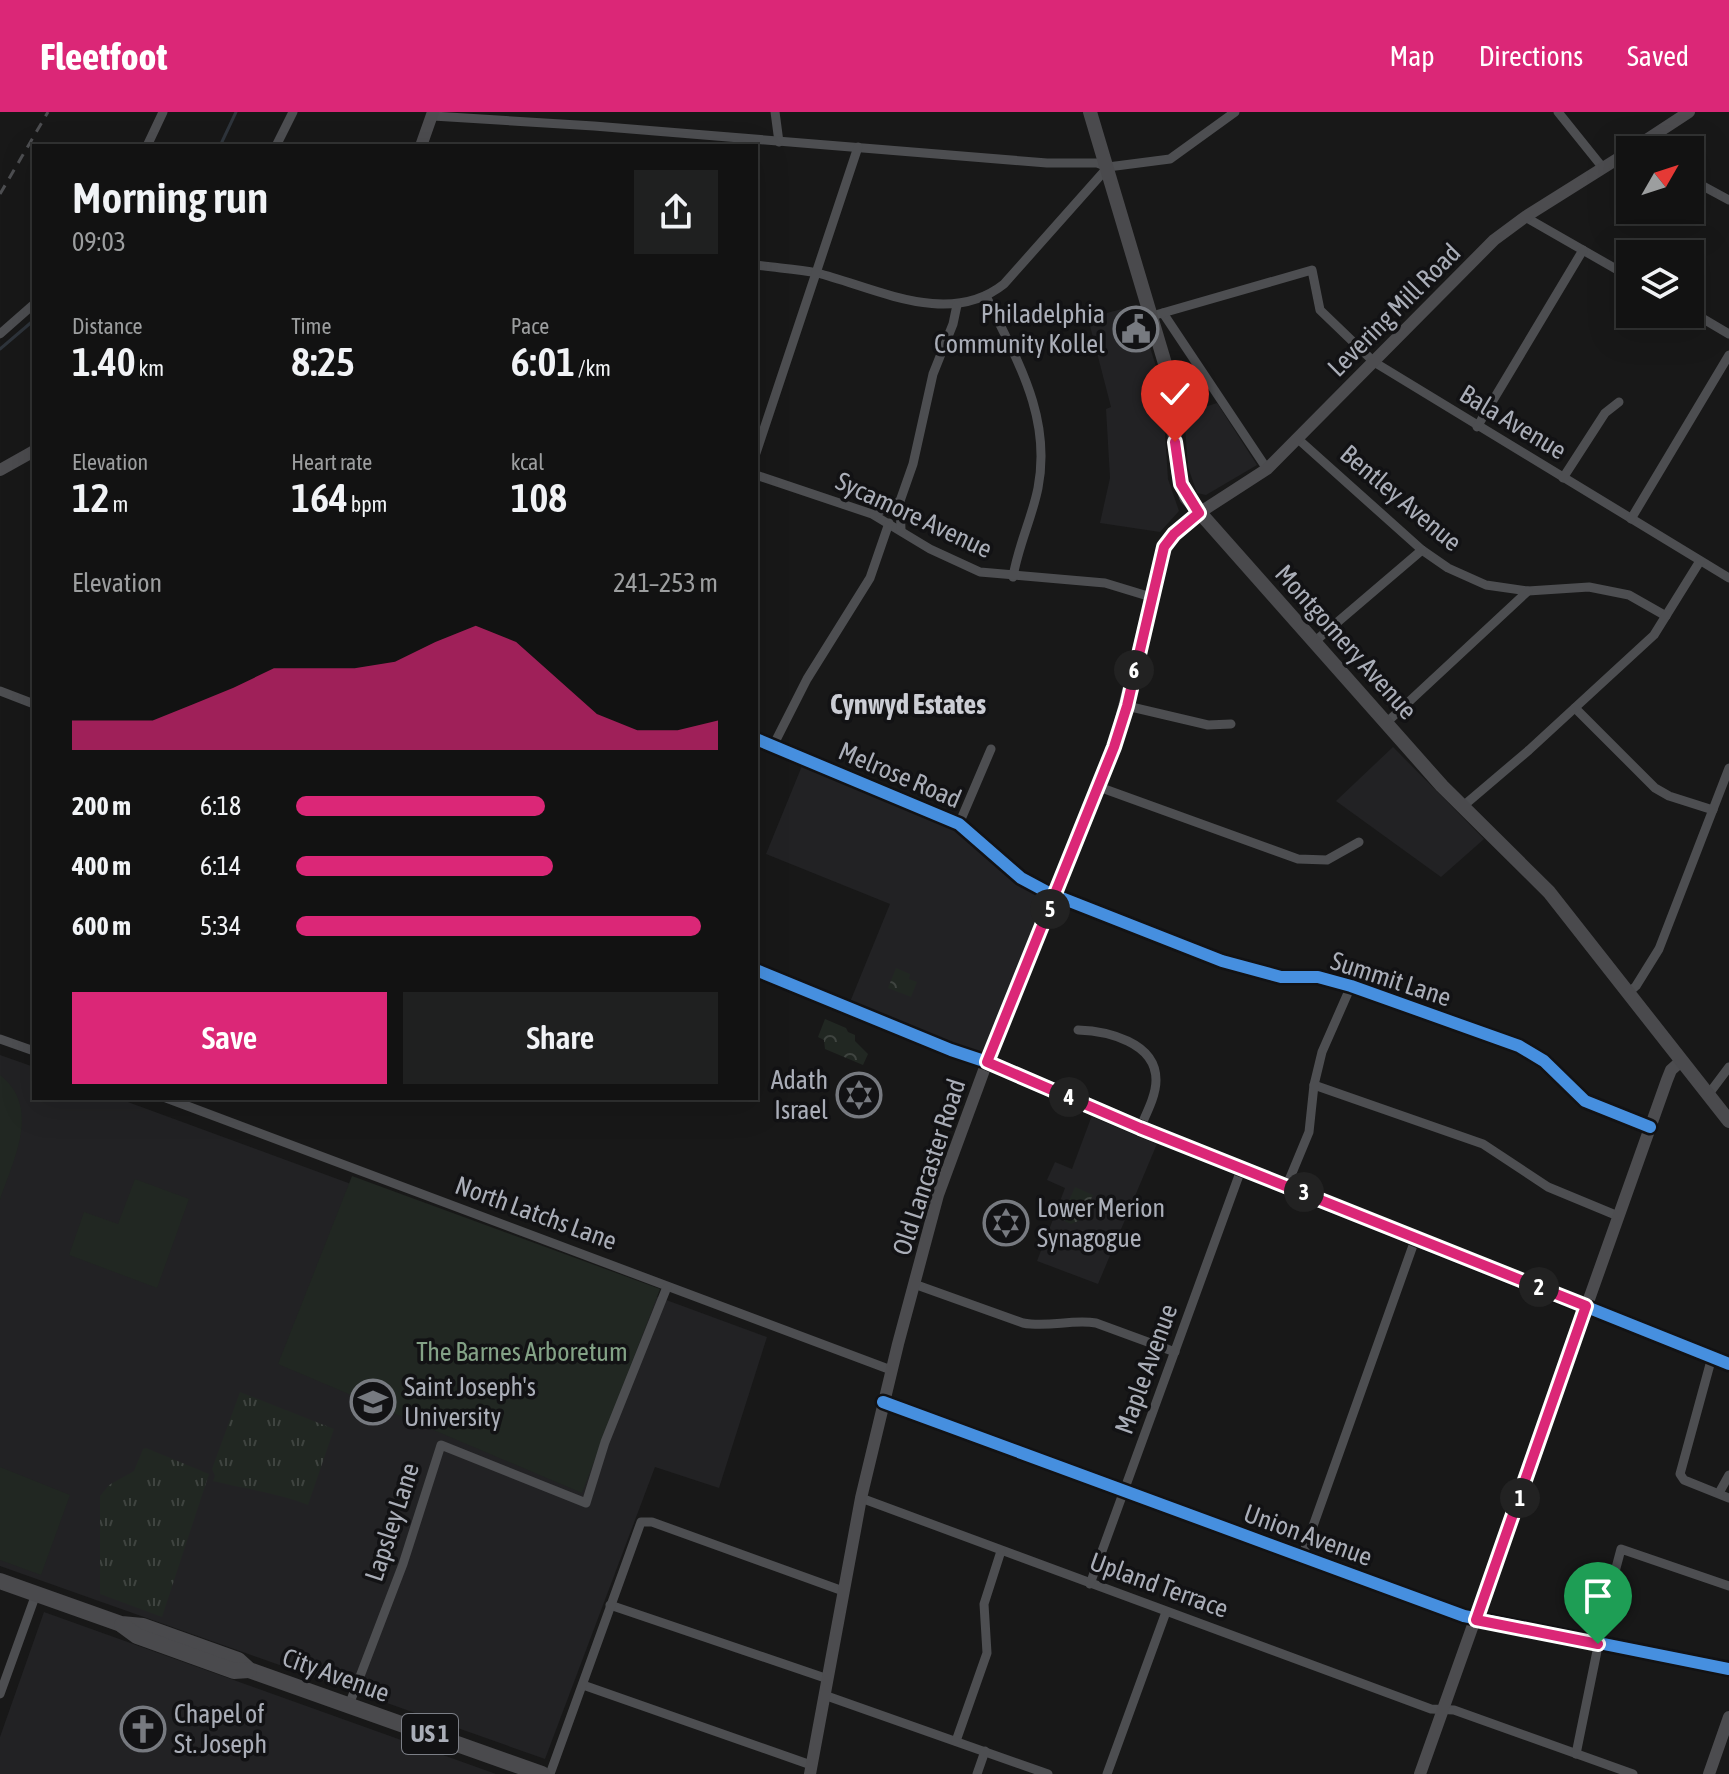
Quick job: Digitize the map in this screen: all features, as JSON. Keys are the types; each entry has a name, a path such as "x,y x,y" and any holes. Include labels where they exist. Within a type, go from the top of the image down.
{"highway":[{"name":"City Avenue","path":"0,1581 121,1624 137,1636 234,1671 249,1670 542,1774"}],"main road":[{"name":"Montgomery Avenue","path":"1090,112 1157,314 1172,388 1179,479 1186,497 1462,807 1549,892 1729,1121"}],"street":[{"path":"148,144 163,112"},
{"path":"279,144 293,112"},
{"path":"775,112 779,142"},
{"path":"422,144 433,114 1041,163 1097,163 1108,167 1170,159 1235,112"},
{"path":"1558,112 1603,168"},
{"name":"Levering Mill Road","path":"1652,136 1689,112"},
{"path":"758,447 858,147"},
{"name":"Levering Mill Road","path":"1199,513 1267,469 1494,240 1616,159"},
{"path":"758,265 815,273 892,297 957,305 986,296 1020,268 1108,167"},
{"path":"1704,187 1729,200"},
{"path":"1525,217 1616,269"},
{"path":"1477,427 1583,250"},
{"name":"Bala Avenue","path":"1157,314 1312,270 1320,310 1374,362 1729,577"},
{"path":"986,296 1028,382 1037,410 1042,444 1037,492 1013,577"},
{"path":"901,530 900,501 913,464 933,374 953,324 957,305"},
{"path":"0,334 32,306"},
{"path":"1157,314 1267,469"},
{"path":"1704,319 1729,334"},
{"path":"1631,519 1729,355"},
{"path":"1563,478 1605,413 1619,402"},
{"name":"Bentley Avenue","path":"1298,439 1422,550 1448,568 1486,585 1528,591 1589,587 1629,595 1666,616"},
{"path":"0,470 32,452"},
{"name":"Sycamore Avenue","path":"758,476 874,514 957,564 988,574 1111,584 1151,597"},
{"path":"874,514 900,501"},
{"name":"Old Lancaster Road","path":"811,1770 861,1498 891,1370 938,1195 987,1062 1099,787 1127,706 1151,597 1167,543 1199,513"},
{"path":"773,746 807,679 870,578 889,523"},
{"path":"1313,643 1422,550"},
{"path":"1462,807 1654,635 1700,561"},
{"path":"1386,723 1528,591"},
{"path":"0,691 32,703"},
{"path":"1127,706 1208,725 1231,724"},
{"path":"1575,708 1655,788 1669,796 1713,810"},
{"name":"Melrose Road","path":"758,740 959,824 1021,878 1056,895"},
{"path":"959,824 991,749"},
{"path":"1627,994 1636,986 1659,949 1729,768"},
{"path":"1099,787 1298,859 1327,860 1359,842"},
{"name":"Summit Lane","path":"1056,895 1254,971 1281,977 1318,977 1351,986 1519,1046 1544,1061 1578,1096 1650,1127"},
{"path":"758,971 1729,1364"},
{"path":"1287,1185 1309,1132 1314,1085 1329,1035 1351,986"},
{"path":"1078,1030 1107,1034 1133,1044 1150,1058 1156,1085 1140,1128"},
{"path":"0,1039 32,1050"},
{"path":"1420,1774 1650,1127 1671,1070 1680,1062"},
{"path":"1708,1095 1729,1067"},
{"path":"1314,1085 1483,1144 1548,1187 1618,1216"},
{"name":"North Latchs Lane","path":"171,1100 891,1370"},
{"name":"Maple Avenue","path":"1090,1584 1242,1167"},
{"path":"1302,1557 1416,1237"},
{"path":"914,1284 1023,1323 1038,1326 1083,1321 1096,1323 1175,1352"},
{"name":"Lapsley Lane","path":"349,1705 403,1564 441,1445 586,1503 605,1442 667,1287"},
{"path":"1712,1357 1680,1474 1684,1480 1729,1498"},
{"name":"Union Avenue","path":"883,1402 1476,1620 1729,1669"},
{"path":"1719,1493 1729,1475"},
{"name":"Upland Terrace","path":"861,1498 1431,1709 1457,1711 1633,1774"},
{"path":"550,1774 639,1525 644,1520 843,1591"},
{"path":"1576,1754 1621,1549 1729,1586"},
{"path":"956,1741 987,1653 985,1598 1001,1551"},
{"path":"0,1694 36,1594"},
{"path":"610,1605 828,1679"},
{"path":"1107,1774 1166,1612"},
{"path":"583,1685 811,1770"},
{"path":"824,1695 1048,1774"},
{"path":"1709,1774 1729,1717"},
{"path":"977,1774 985,1751"}],"shaded area":[{"path":"1137,305 1158,373 1168,479 1179,511 1160,532 1100,523 1110,478 1106,409 1111,407 1088,318"},
{"path":"1217,403 1257,465 1206,495 1197,493 1188,467 1184,414"},
{"path":"1393,747 1484,839 1441,877 1336,801"},
{"path":"804,761 955,828 979,845 1021,884 1045,898 984,1055 850,1002 890,904 766,854"},
{"name":"Saint Joseph's University","path":"0,1055 32,1066 32,1100 122,1100 767,1337 719,1488 655,1467 545,1759 0,1566"},
{"path":"1094,1110 1159,1139 1098,1284 1037,1261 1065,1188 1047,1180 1055,1162 1072,1169"},
{"path":"44,1612 496,1774 0,1774 0,1737"}],"green space":[{"path":"896,968 910,974 909,979 917,982 911,997 888,988"},
{"path":"825,1019 855,1035 855,1041 868,1054 863,1065 825,1049 824,1040 818,1037"},
{"path":"0,1075 13,1088 20,1103 22,1119 17,1152 0,1200"},
{"name":"The Barnes Arboretum","path":"352,1176 660,1289 582,1493 278,1364"},
{"path":"135,1179 189,1199 157,1288 69,1255 84,1212 118,1224"},
{"path":"1075,1187 1093,1195 1081,1220 1071,1224 1061,1219"},
{"path":"240,1392 334,1429 308,1505 213,1481 215,1476 212,1469"},
{"path":"146,1448 209,1474 162,1617 100,1594 100,1496 109,1485 134,1471"},
{"path":"0,1467 70,1495 41,1575 0,1560"}],"waterway":[{"path":"221,144 236,112"},
{"path":"0,349 32,322"}],"railway":[{"path":"0,194 48,112"}],"cycle path":[{"path":"758,740 959,824 1021,878 1049,893 1222,961 1281,977 1318,977 1351,986 1519,1046 1544,1061 1585,1101 1650,1127"},
{"path":"758,971 1729,1364"},
{"path":"883,1402 1464,1616 1729,1669"}],"place":[{"name":"Philadelphia Community Kollel","path":"1136,329"},
{"name":"Adath Israel","path":"859,1095"},
{"name":"Lower Merion Synagogue","path":"1006,1223"},
{"name":"Saint Joseph's University","path":"373,1402"},
{"name":"Chapel of St. Joseph","path":"143,1729"}],"district":[{"name":"Cynwyd Estates","path":"908,704"}],"route":[{"path":"1175,442 1181,484 1186,497 1199,513 1164,547 1127,706 1114,747 987,1062 1140,1128 1586,1306 1476,1620 1598,1644"}]}
